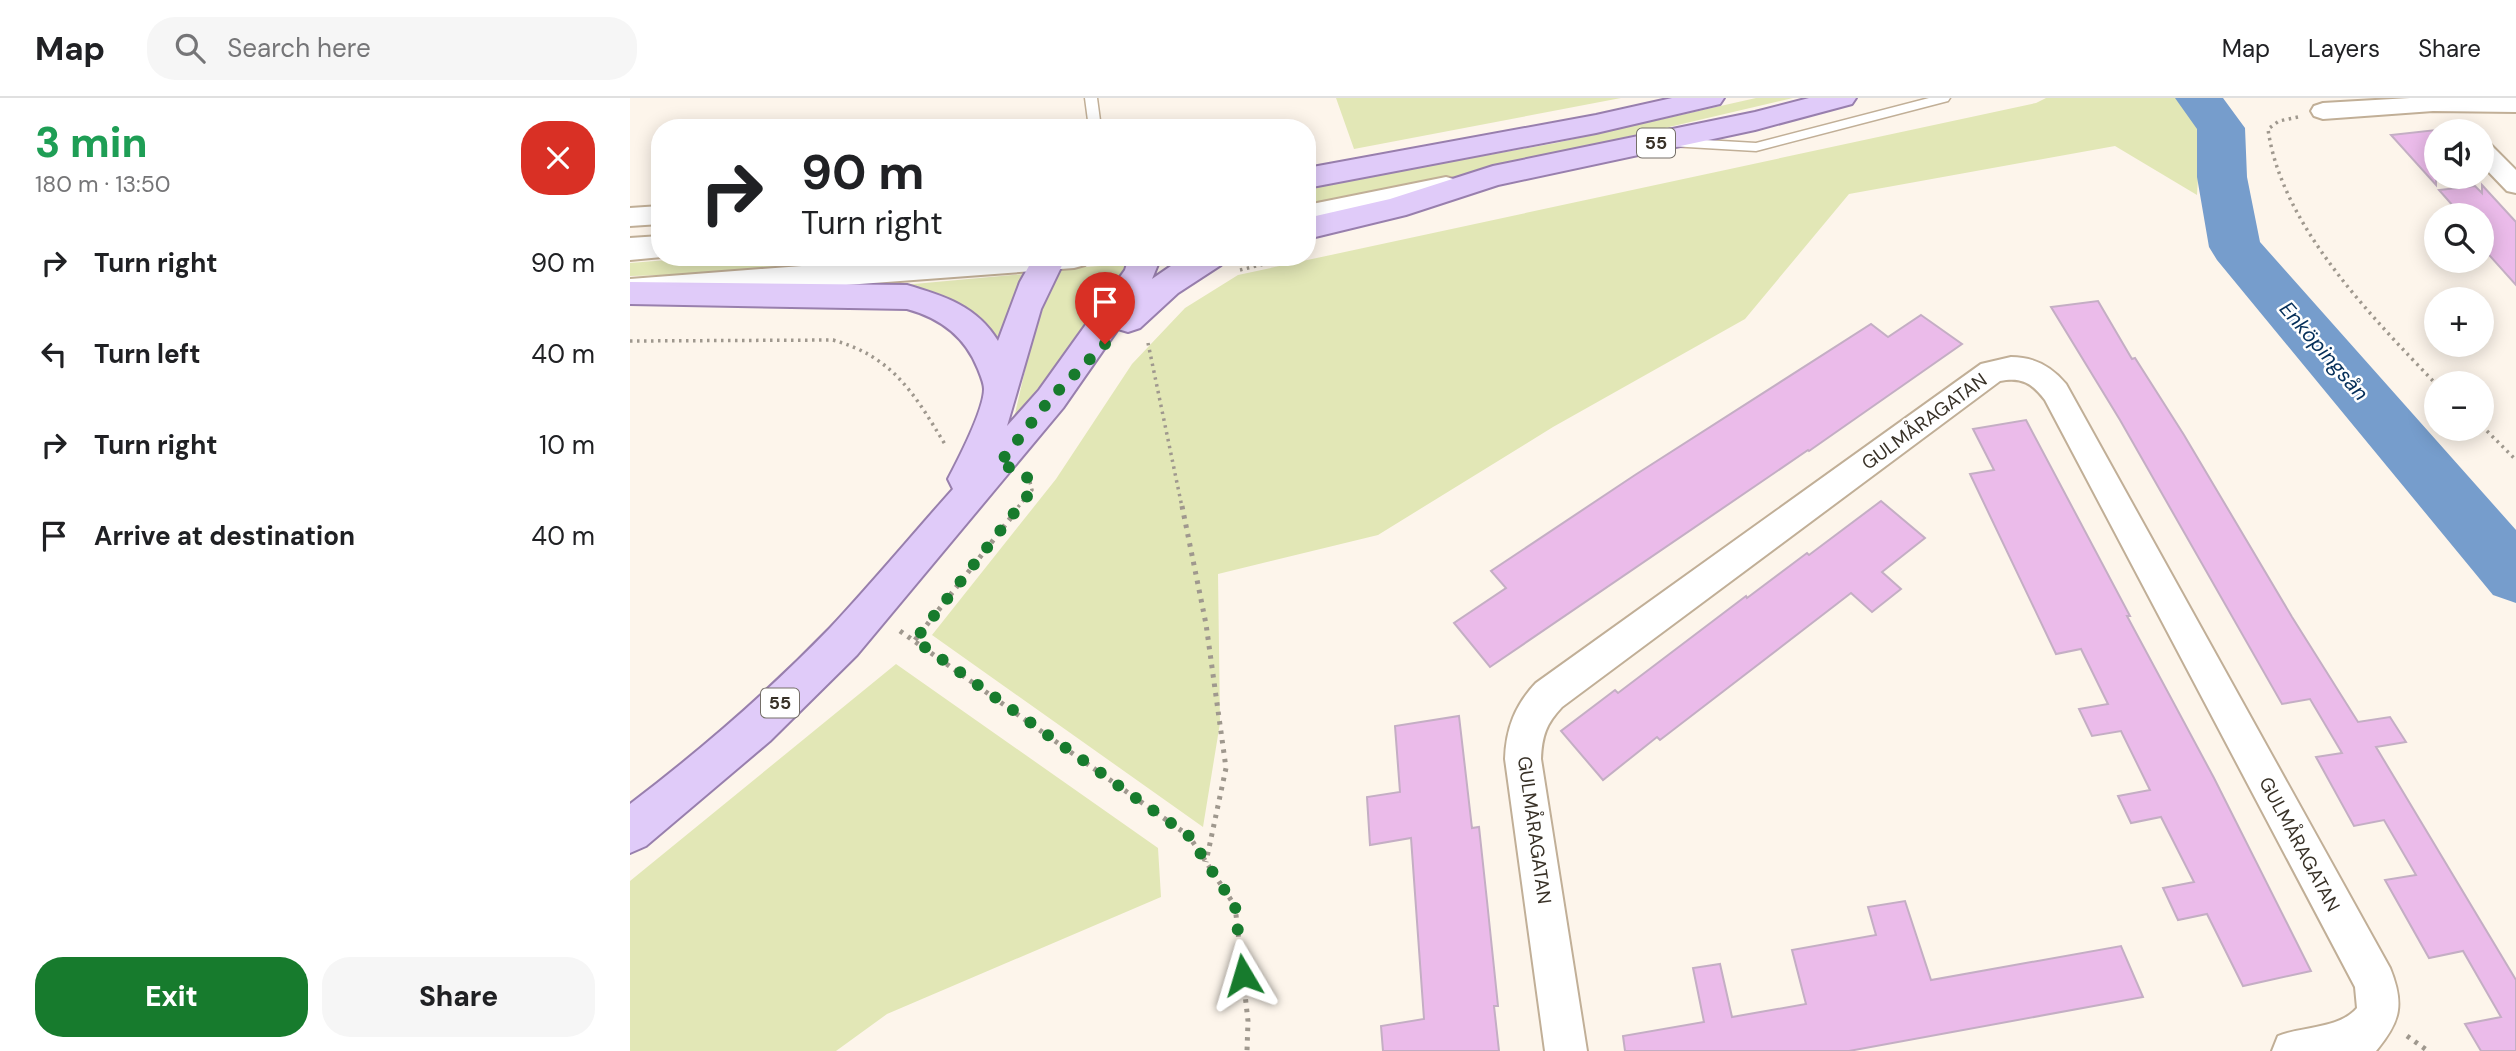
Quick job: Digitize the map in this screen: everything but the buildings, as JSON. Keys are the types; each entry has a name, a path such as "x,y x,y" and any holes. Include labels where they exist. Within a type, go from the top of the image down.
{"main road":[{"name":"55","path":"1316,176 1583,127 1710,98"},
{"name":"55","path":"1316,227 1395,208 1468,183 1659,142 1842,98"},
{"path":"1316,213 1468,183"},
{"path":"630,249 651,248"},
{"path":"630,292 957,266"},
{"name":"55","path":"986,462 990,430 1031,294 1051,266"},
{"path":"1051,398 1140,273 1142,266"},
{"name":"55","path":"630,831 685,789 842,643 916,561 986,462 1158,289 1181,272 1219,266"},
{"path":"630,292 907,297 929,302 956,317 981,338 993,359 1002,391"}],"street":[{"path":"2433,104 2449,119"},
{"path":"2323,111 2433,104 2516,105"},
{"path":"2494,163 2516,185"},
{"path":"630,218 651,216"},
{"name":"GULMÅRAGATAN","path":"1566,1051 1523,759 1524,732 1531,712 1549,695 1991,372 2011,366 2044,377 2056,392 2375,983 2378,1015 2359,1038 2293,1051"}],"lane":[{"path":"1091,98 1094,119"},
{"path":"1659,142 1756,147 1944,98"}],"path":[{"path":"2323,111 2279,121 2268,129 2267,140 2273,161 2290,200 2319,244 2394,342 2424,372"},
{"path":"1228,266 1240,270 1256,266"},
{"path":"1228,266 1240,270"},
{"path":"1147,338 1206,624 1226,768 1206,862"},
{"path":"630,341 833,340 856,345 881,360 909,385 947,449 953,454 1023,470 1029,476 1032,490 915,640"},
{"path":"2494,438 2516,460"},
{"path":"870,612 915,640 1189,836 1235,906 1248,1021 1247,1051"}],"green space":[{"path":"1336,98 1621,98 1354,149"},
{"path":"1756,98 1793,98 1316,210 1316,185 1556,143"},
{"path":"2046,98 2178,98 2201,126 2197,195 2115,146 1849,194 1745,319 1553,427 1378,535 1218,574 1220,723 1203,827 932,635 1056,479 1132,364 1185,308 1238,275 1280,266 1316,266 1316,258 2036,103"},
{"path":"651,261 651,266 867,266 781,272 630,276 630,263"},
{"path":"1125,266 1126,277 1018,419 1014,418 1041,301 1061,269"},
{"path":"1024,274 1005,342 1000,342 980,318 958,303 903,285"},
{"path":"896,664 1158,848 1161,897 887,1014 836,1051 630,1051 630,881"}],"waterway":[{"name":"Enköpingsån","path":"2198,98 2221,128 2222,177 2235,247 2516,575"}],"route":[{"path":"1105,344 1051,398 998,465 1023,470 1029,476 1032,490 915,640 1189,836 1235,906 1243,975"}]}
